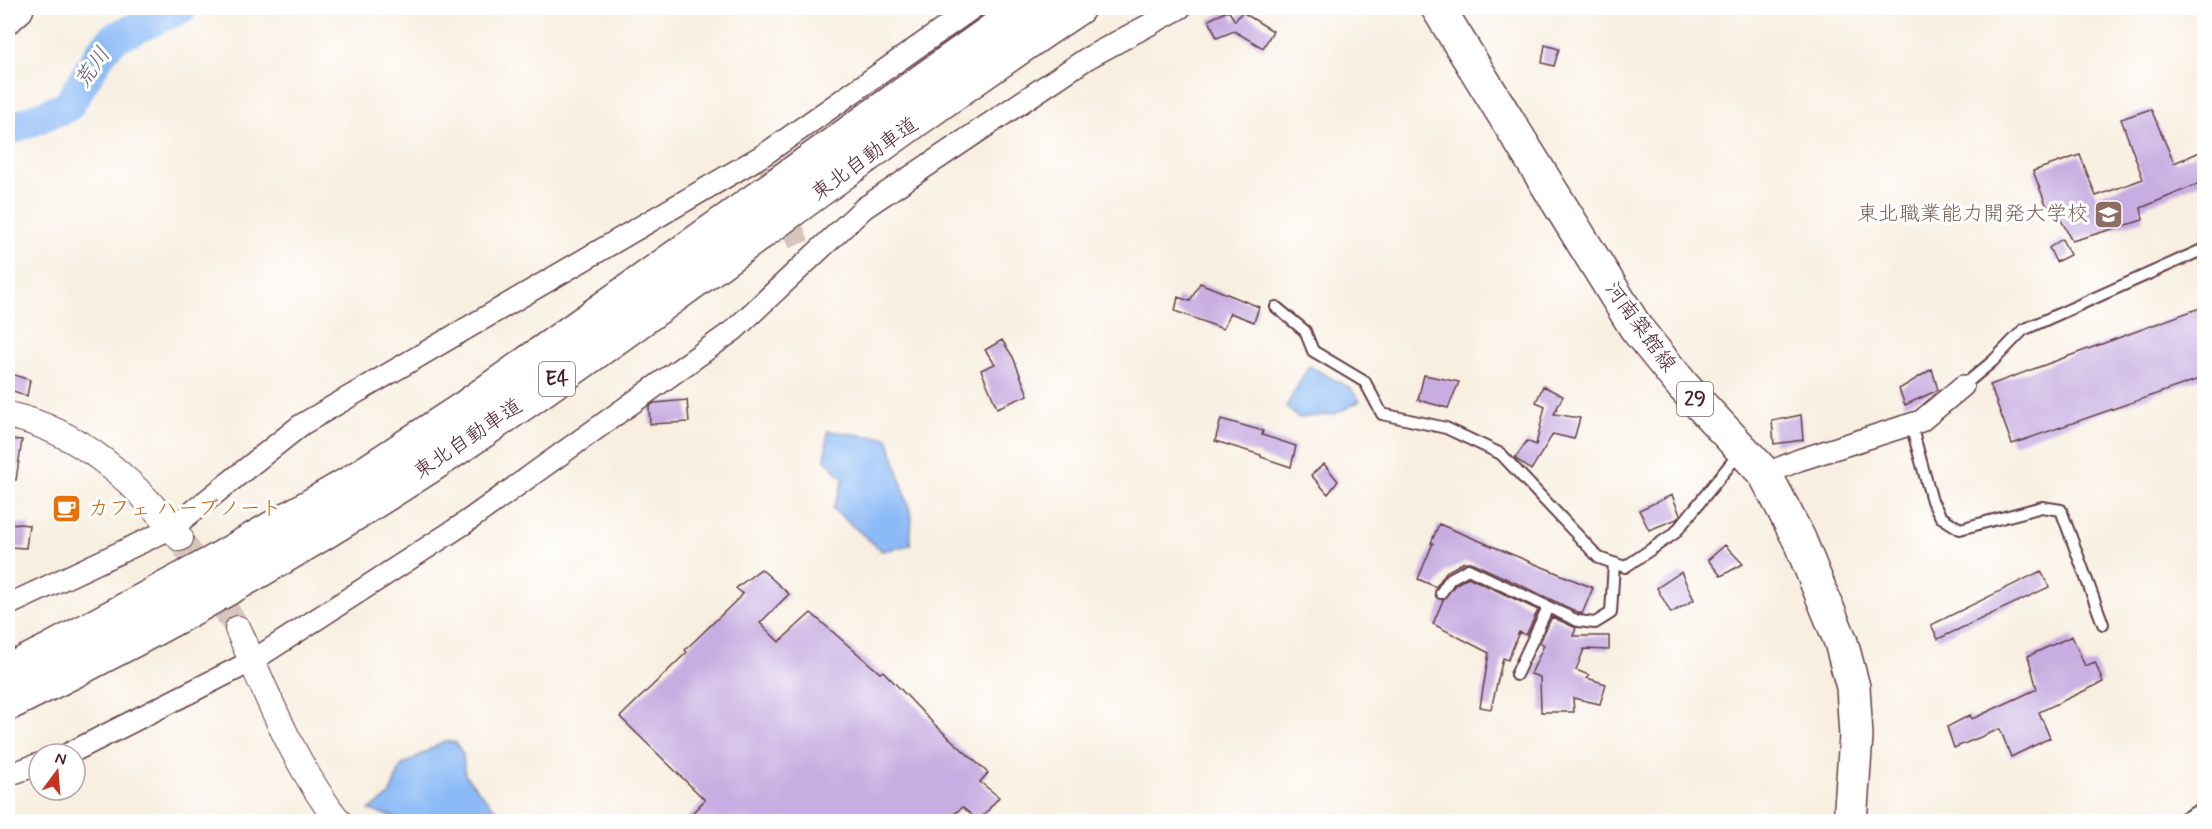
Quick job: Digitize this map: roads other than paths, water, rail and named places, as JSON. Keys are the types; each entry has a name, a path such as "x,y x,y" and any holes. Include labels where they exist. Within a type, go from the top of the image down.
{"main road":[{"path":"8,16 17,8"},
{"name":"東北自動車道","path":"8,671 212,563 353,481 476,400 1024,8"},
{"name":"東北自動車道","path":"8,704 66,676 228,589 485,430 1078,8"},
{"name":"河南築館線","path":"1438,8 1636,328 1683,386 1765,474 1799,539 1841,642 1853,687 1856,736 1850,822"}],"street":[{"path":"8,604 176,533 301,425 767,161 973,8"},
{"path":"87,744 252,661 462,525 725,337 805,254 864,208 1086,59 1180,8"},
{"path":"1765,474 1799,460 1921,421 1963,386"},
{"path":"8,415 30,420 63,434 111,465 176,533"},
{"path":"238,629 282,727 325,804 339,822"},
{"path":"8,775 27,768"}],"lane":[{"path":"1963,386 1993,361 2023,330 2205,249"},
{"path":"1276,307 1305,331 1313,351 1365,382 1382,414 1446,428 1501,454 1599,558 1625,567 1675,533 1743,449"},
{"path":"1911,425 1932,501 1941,517 1960,529 2042,507 2061,510 2103,624"},
{"path":"1441,593 1450,579 1468,569 1578,621 1595,623 1611,613 1614,563"},
{"path":"1516,675 1548,607"},
{"path":"2177,822 2205,807"}],"water":[{"path":"1309,366 1350,388 1360,401 1335,414 1299,418 1286,407"},
{"path":"828,431 888,438 912,518 910,545 882,551 833,509 844,479 825,460"},
{"path":"444,741 456,743 463,755 465,775 491,805 504,816 502,821 407,821 369,810 389,796 401,766"}],"waterway":[{"name":"荒川","path":"8,130 68,106 101,52 114,38 181,8"}],"tunnel":[{"path":"769,167 801,249"},
{"path":"180,538 238,629"}],"place":[{"name":"東北職業能力開発大学校","path":"2109,214"},
{"name":"カフェ ハーブノート","path":"67,509"}]}
